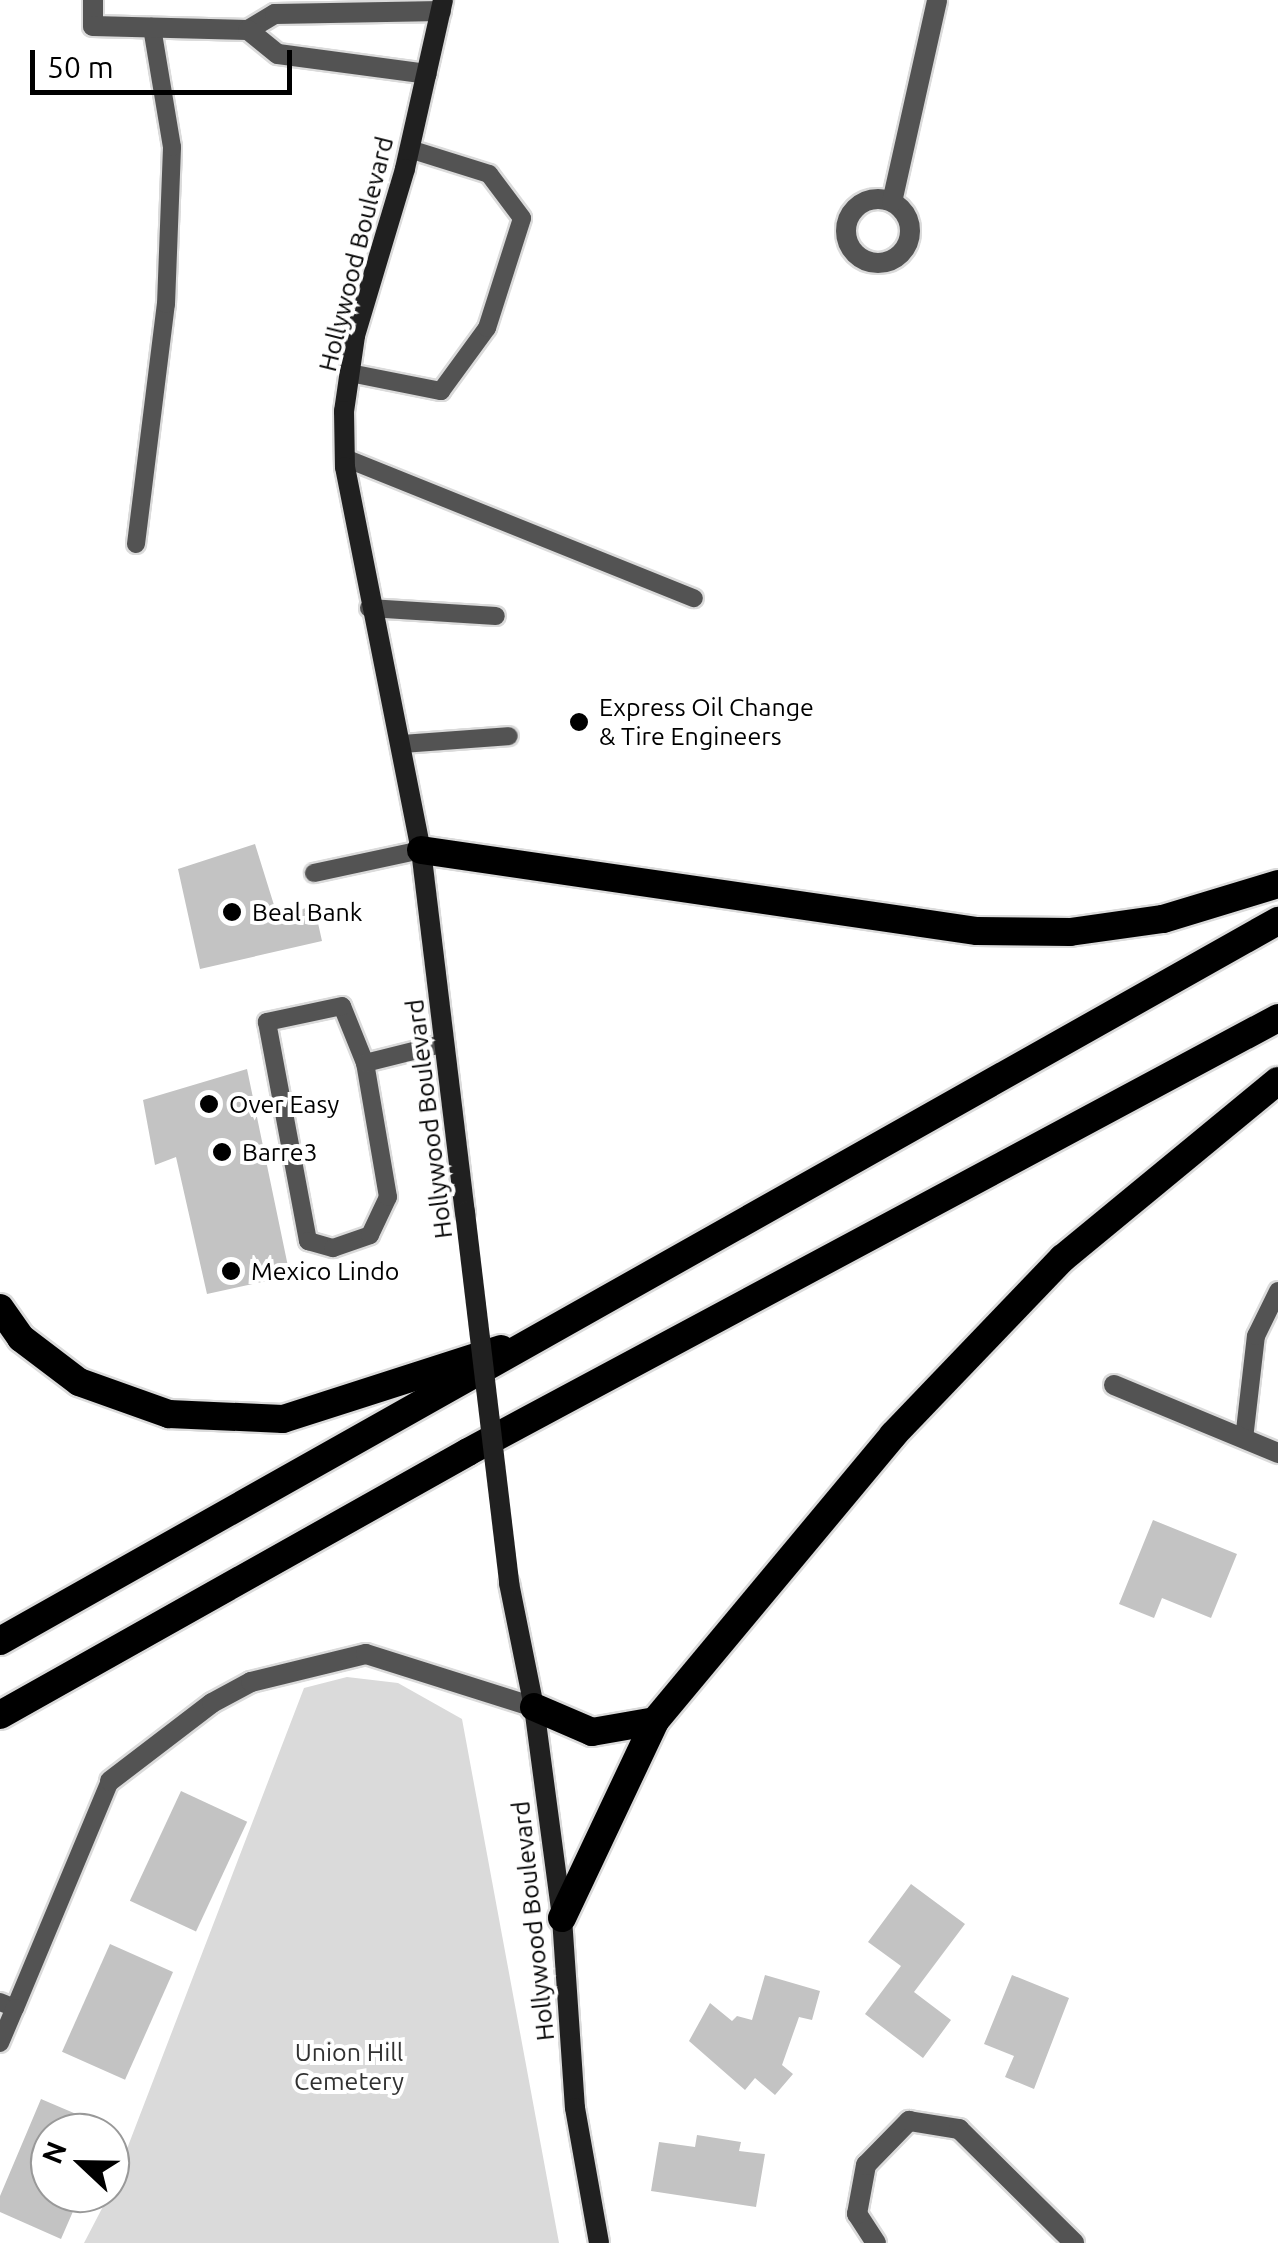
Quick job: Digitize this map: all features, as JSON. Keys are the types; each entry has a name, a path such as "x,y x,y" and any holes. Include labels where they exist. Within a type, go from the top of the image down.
{"highway":[{"path":"421,850 976,931 1070,932 1163,919 1278,884"},
{"path":"0,1641 555,1332 1278,921"},
{"path":"0,1714 485,1443 1278,1018"},
{"path":"562,1918 655,1721 958,1361 1140,1189 1278,1080"},
{"path":"0,1308 21,1338 80,1382 170,1414 282,1419 555,1332"},
{"path":"534,1707 592,1732 655,1721"}],"main road":[{"name":"Hollywood Boulevard","path":"442,5 350,373 345,458 369,608 402,744 421,850 509,1583 534,1707 562,1918 575,2108 600,2243"}],"street":[{"path":"92,0 93,26 248,30 275,14 442,5"},
{"path":"892,202 937,0"},
{"path":"248,30 278,54 427,74"},
{"path":"1114,1386 1278,1453"},
{"path":"110,1781 212,1703 251,1682 366,1654 534,1707"},
{"path":"876,2243 857,2214 866,2165 909,2121 960,2129 1074,2243"}],"lane":[{"path":"136,544 166,304 172,147 152,28"},
{"path":"350,373 441,391 487,328 522,218 489,174 409,149"},
{"path":"345,458 694,598"},
{"path":"369,608 496,616"},
{"path":"402,744 509,736"},
{"path":"314,872 421,850"},
{"path":"342,1006 365,1064 388,1197 370,1235 333,1248 308,1240 267,1022 342,1006"},
{"path":"365,1064 445,1043"},
{"path":"1244,1439 1256,1336 1278,1291"},
{"path":"0,2043 8,2005 110,1781"}],"green space":[{"name":"Union Hill Cemetery","path":"347,1677 398,1683 462,1719 559,2243 84,2243 100,2213 130,2213 130,2141 304,1688"}],"building":[{"name":"Beal Bank","path":"255,844 278,918 314,905 322,941 200,969 178,869"},
{"path":"247,1069 290,1276 207,1294 176,1157 155,1165 143,1100"},
{"path":"1153,1520 1237,1554 1211,1618 1162,1598 1154,1618 1119,1604"},
{"path":"181,1791 247,1822 196,1932 130,1901"},
{"path":"911,1884 965,1924 914,1992 951,2020 923,2058 865,2014 901,1966 868,1942"},
{"path":"110,1944 173,1972 125,2080 62,2052"},
{"path":"765,1975 820,1991 812,2020 799,2017 782,2065 793,2074 775,2095 755,2078 745,2090 689,2041 710,2003 732,2021 737,2016 752,2020"},
{"path":"1012,1975 1069,1998 1034,2089 1005,2077 1014,2056 984,2044"},
{"path":"41,2099 74,2113 35,2113"},
{"path":"30,2125 30,2213 72,2213 61,2239 0,2212 0,2196"},
{"path":"697,2135 741,2142 739,2151 765,2154 756,2207 651,2191 659,2142 695,2147"}],"place":[{"name":"Express Oil Change & Tire Engineers","path":"579,722"},
{"name":"Beal Bank","path":"232,912"},
{"name":"Over Easy","path":"209,1104"},
{"name":"Barre3","path":"222,1152"},
{"name":"Mexico Lindo","path":"231,1271"}]}
